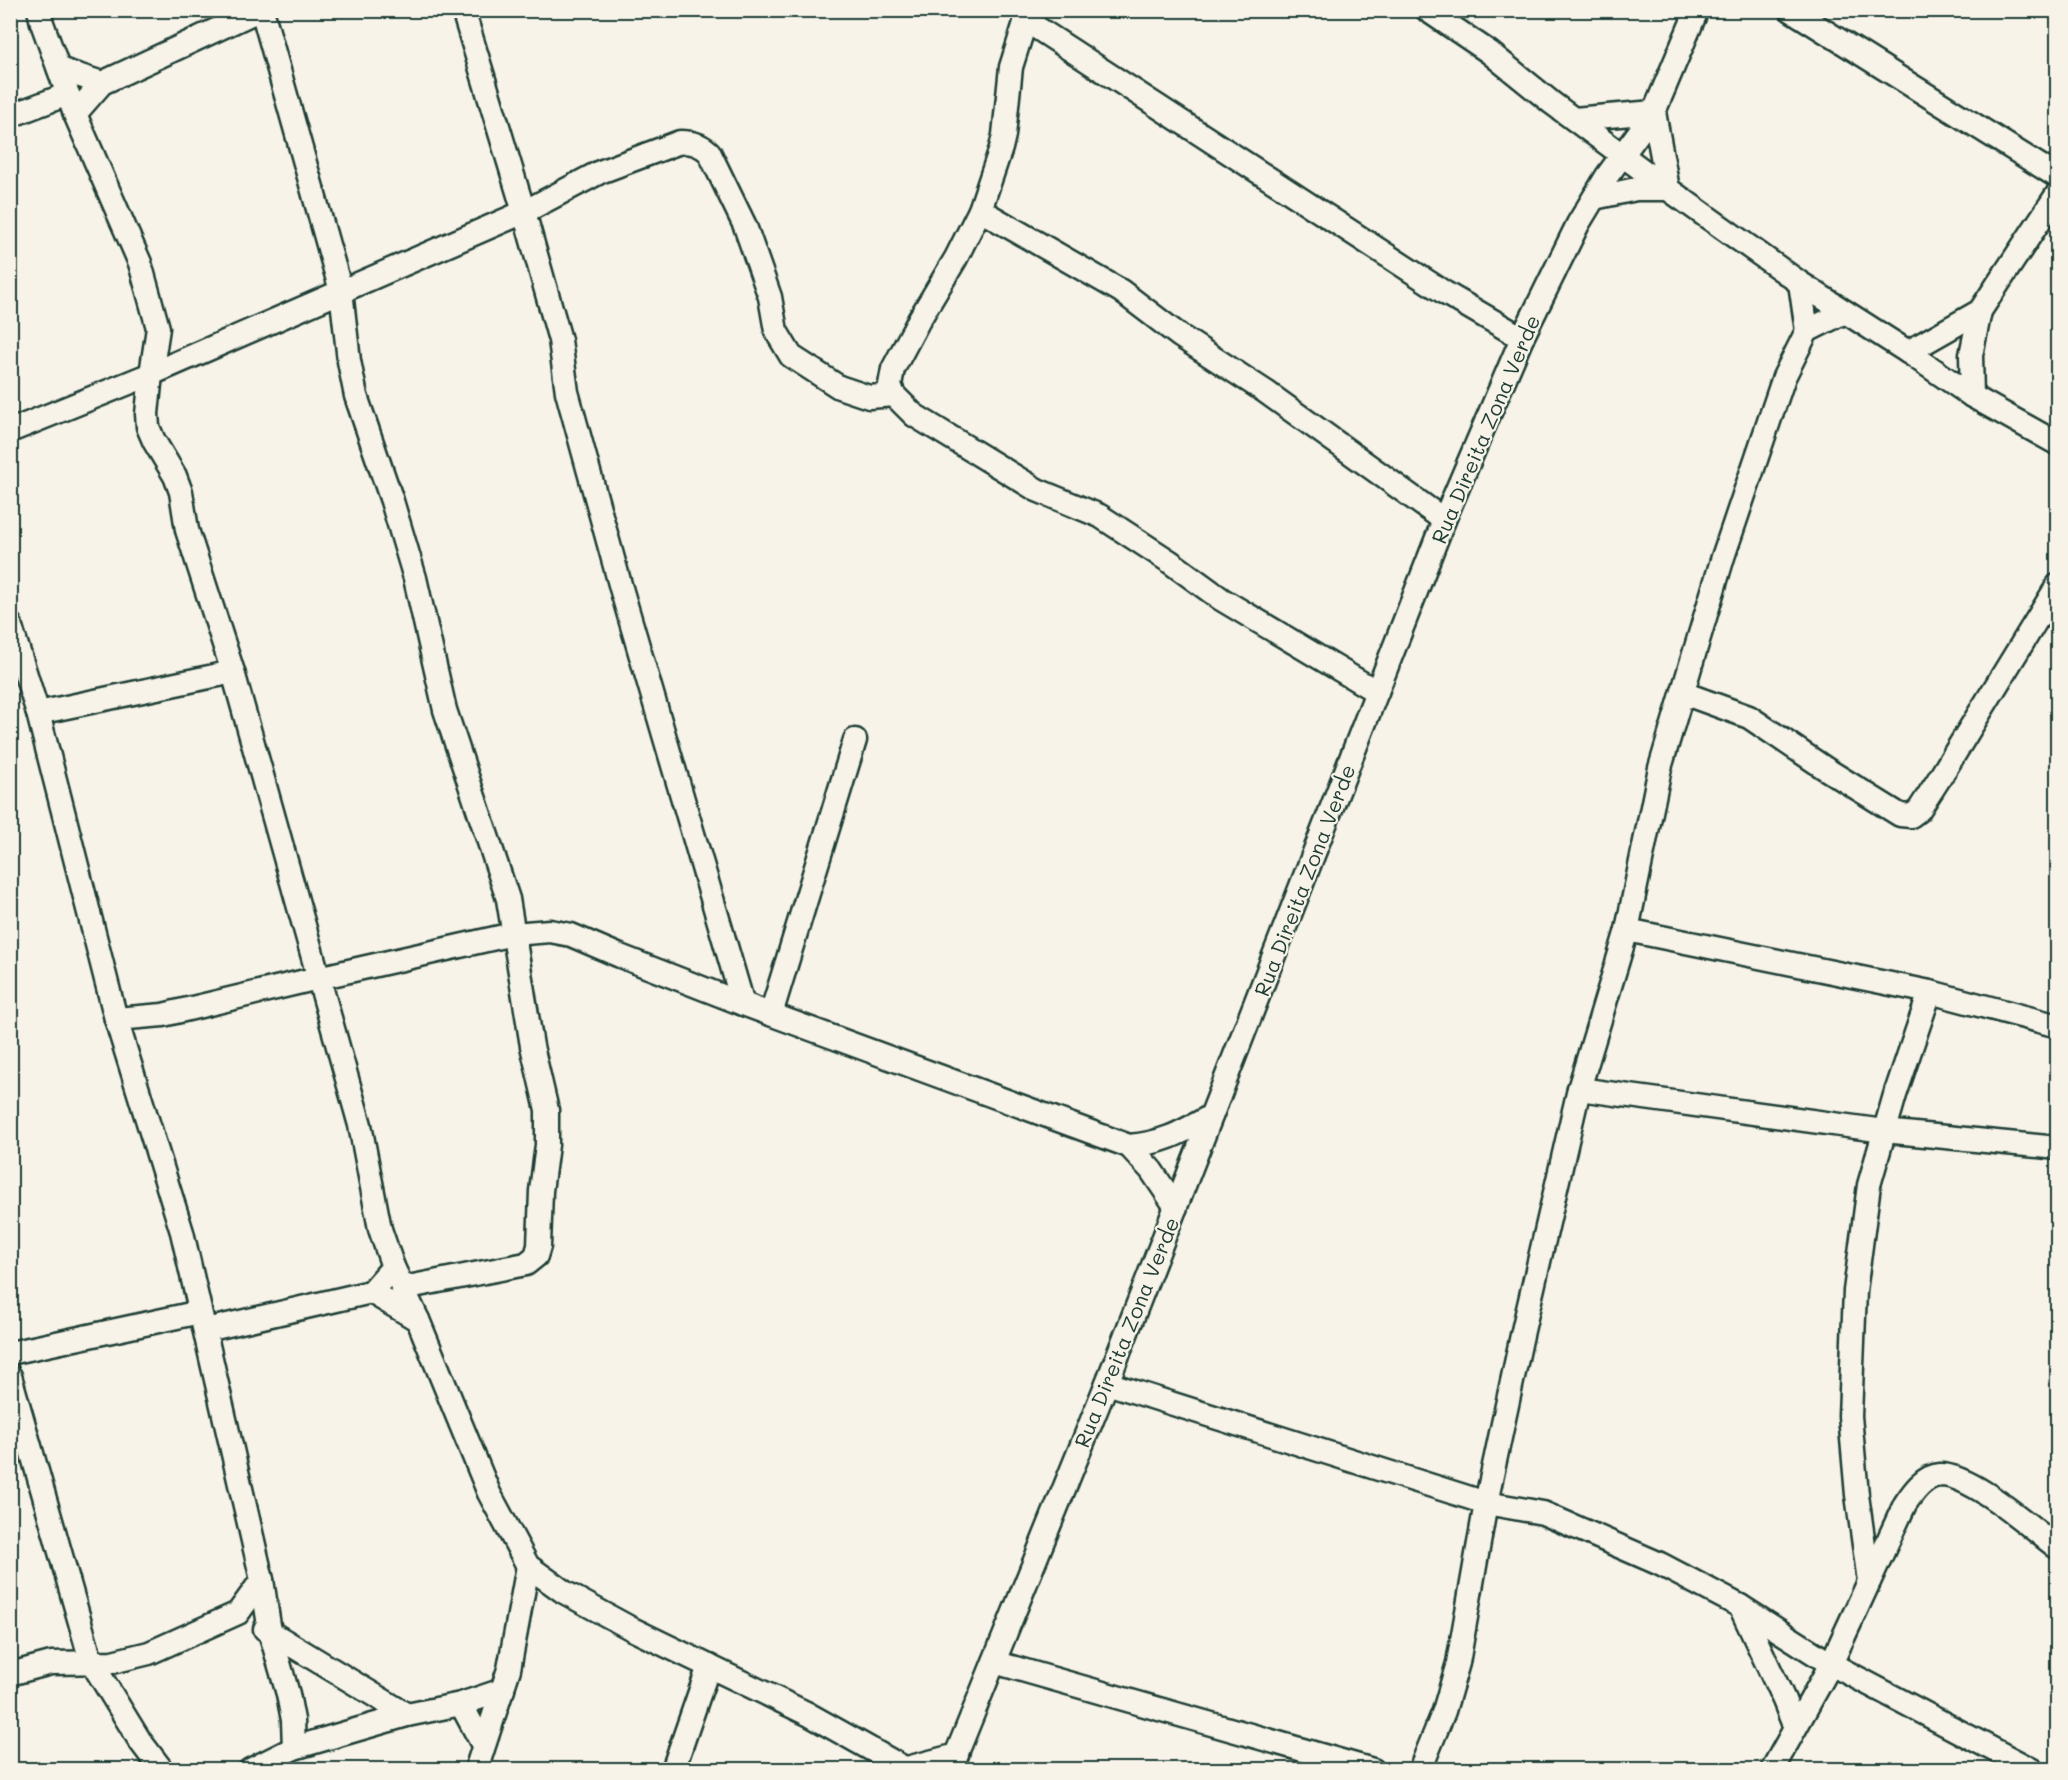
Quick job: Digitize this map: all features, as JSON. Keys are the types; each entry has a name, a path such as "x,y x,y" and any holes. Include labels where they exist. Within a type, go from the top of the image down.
{"street":[{"path":"39,10 71,104 140,263 158,328 151,374 148,427 175,476 181,492 187,530 233,672 360,1125 380,1229 393,1267 418,1320 489,1493 528,1566 564,1592 632,1629 808,1714 908,1769 953,1762"},
{"path":"10,117 71,104 102,83 261,10 340,291 356,396 415,578 445,710 508,899 532,1046 547,1110 547,1145 541,1191 539,1246 536,1256 525,1264 403,1288"},
{"path":"463,10 560,340 567,392 605,530 743,1004"},
{"path":"1426,10 1489,51 1574,119 1800,283 1972,396 2058,444"},
{"name":"Rua Direita Zona Verde","path":"953,1762 1107,1383 1444,520 1522,338 1578,224 1607,176 1654,112 1697,10"},
{"path":"1791,10 2058,177"},
{"path":"1377,692 1221,599 1101,516 1036,490 914,415 894,395 890,385 893,369 956,258 980,210 1004,135 1011,67 1027,15 1445,293 1522,338"},
{"path":"58,69 102,83"},
{"path":"1574,119 1654,112 1668,189"},
{"path":"10,431 151,374 524,212 600,172 680,142 691,142 702,146 709,152 745,226 770,297 776,330 791,356 839,387 869,397 894,395"},
{"path":"1594,198 1636,189 1668,189"},
{"path":"1972,396 1971,355 1980,311 2058,193"},
{"path":"980,210 1121,291 1180,336 1266,392 1444,520"},
{"path":"1420,1770 1444,1711 1458,1663 1486,1503 1522,1335 1579,1089 1628,930 1660,768 1723,557 1784,377 1807,331 1800,283"},
{"path":"1908,352 1980,311"},
{"path":"1807,331 1845,312"},
{"path":"158,328 189,357"},
{"path":"1683,693 1749,717 1826,770 1900,815 1911,816 1919,810 2058,585"},
{"path":"10,624 38,713 116,1019 182,1232 262,1580 270,1632 288,1694 293,1720 294,1748"},
{"path":"38,713 233,672"},
{"path":"771,1014 855,740"},
{"path":"508,899 550,931"},
{"path":"1628,930 1930,992 2058,1026"},
{"path":"116,1019 163,1015 513,934 550,931 571,935 620,957 743,1004 1129,1146 1169,1138 1211,1116"},
{"path":"1869,1581 1857,1495 1850,1416 1855,1291 1869,1185 1884,1131 1930,992"},
{"path":"1579,1089 1884,1131 2058,1148"},
{"path":"1129,1146 1151,1170 1176,1207"},
{"path":"10,1353 371,1292 393,1267"},
{"path":"371,1292 418,1320"},
{"path":"10,1376 91,1661 140,1741 162,1770"},
{"path":"1107,1383 1486,1503 1544,1513 1660,1564 1740,1606 1831,1664 2032,1770"},
{"path":"1772,1770 1831,1664 1905,1503 1915,1489 1926,1480 1940,1475 1959,1480 1978,1489 2058,1548"},
{"path":"476,1770 503,1690 517,1635 528,1566"},
{"path":"10,1674 51,1663 112,1662 149,1653 238,1613 262,1580"},
{"path":"1740,1606 1795,1728"},
{"path":"238,1613 407,1715"},
{"path":"994,1662 1373,1770"},
{"path":"673,1770 709,1666"},
{"path":"250,1770 294,1748 407,1715 460,1704 503,1690"},
{"path":"460,1704 483,1745"}]}
